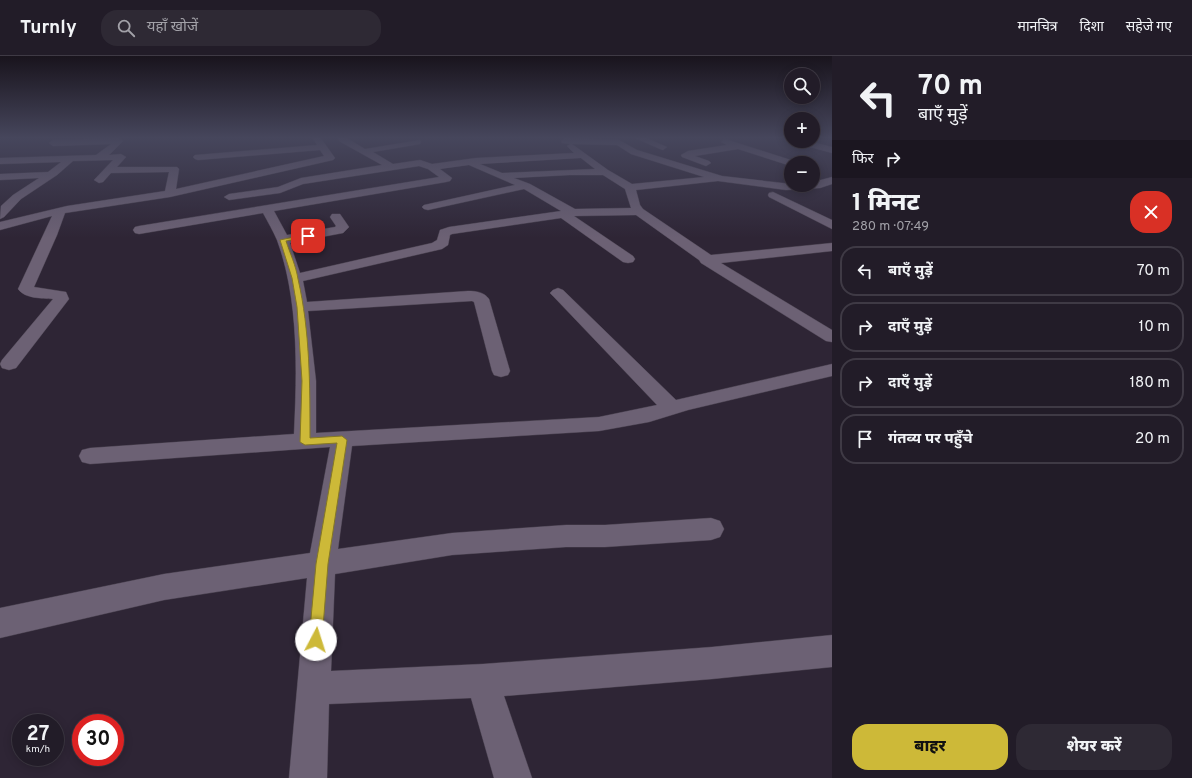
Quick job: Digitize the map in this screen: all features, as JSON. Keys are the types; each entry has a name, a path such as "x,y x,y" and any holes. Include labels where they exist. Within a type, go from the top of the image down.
{"street":[{"path":"0,215 5,207 21,193 56,171"},
{"path":"99,180 107,171"},
{"path":"170,194 174,171"},
{"path":"250,177 251,171"},
{"path":"0,226 60,211 170,194 286,171"},
{"path":"229,197 280,190 300,180 365,171"},
{"path":"140,230 446,179 436,171"},
{"path":"489,171 526,186 568,213 628,259"},
{"path":"714,171 784,187"},
{"path":"502,176 570,172 605,172 630,188 635,206 639,211 706,260 832,337"},
{"path":"630,188 720,172 736,174"},
{"path":"820,172 832,176"},
{"path":"0,177 51,175"},
{"path":"820,183 832,180"},
{"path":"224,183 229,197 230,214"},
{"path":"820,185 832,188"},
{"path":"428,207 526,186"},
{"path":"773,196 832,225"},
{"path":"267,209 283,240 295,278 300,307 306,381 305,442"},
{"path":"9,364 61,299 61,295 32,292 26,289 51,235 60,211"},
{"path":"295,278 437,246 443,242 444,233 449,230 568,213 639,211"},
{"path":"283,240 339,230 343,227 336,217"},
{"path":"706,260 832,247"},
{"path":"558,293 672,408"},
{"path":"300,307 474,296 481,299 502,371"},
{"path":"90,456 599,424 649,415 672,408 831,372"},
{"path":"308,778 322,564 342,440"},
{"path":"0,623 164,587 452,544 566,536 605,536 712,529"},
{"path":"313,688 483,681 712,663 832,651"},
{"path":"483,681 513,778"}],"route":[{"path":"308,236 283,240 295,278 300,307 306,381 305,442 342,440 322,564 316,640"}]}
